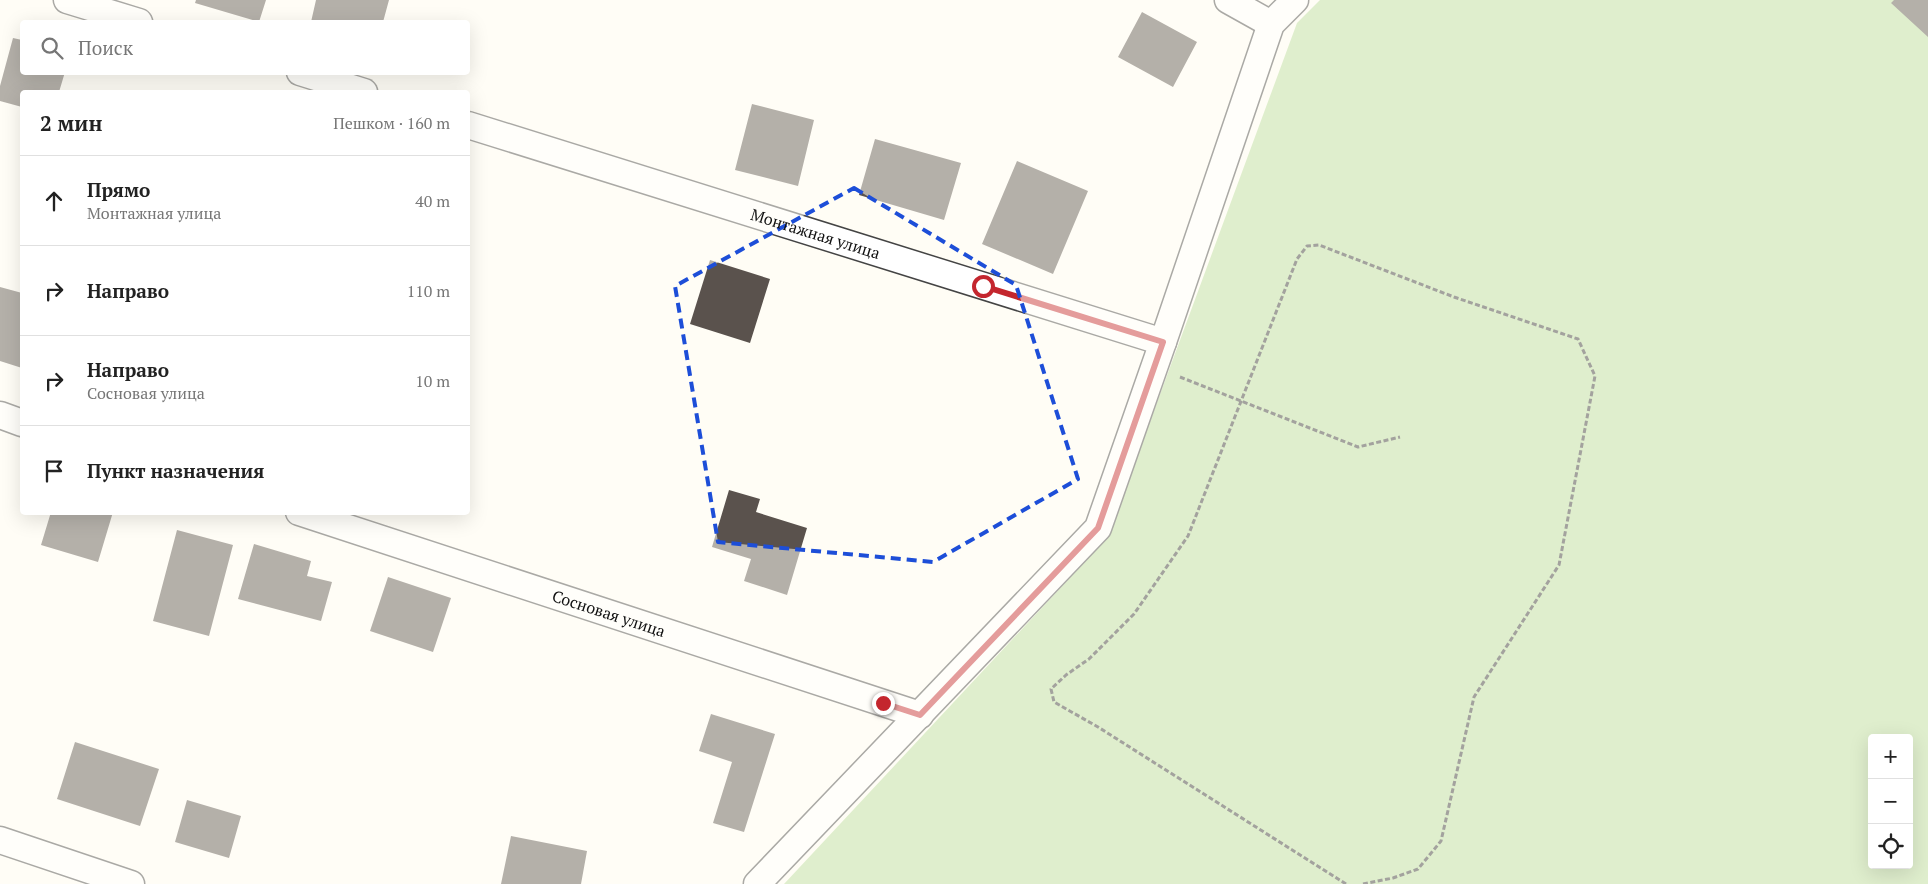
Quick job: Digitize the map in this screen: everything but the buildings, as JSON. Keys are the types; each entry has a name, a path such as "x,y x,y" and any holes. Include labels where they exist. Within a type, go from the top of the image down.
{"street":[{"path":"67,0 132,20"},
{"path":"1228,0 1271,24"},
{"path":"757,884 1098,528 1271,24 1296,0"},
{"path":"310,75 358,90"},
{"name":"Монтажная улица","path":"470,126 1163,342"},
{"path":"0,415 20,422"},
{"name":"Сосновая улица","path":"308,515 920,715"},
{"path":"0,840 131,884"}],"path":[{"path":"1346,884 1098,727 1054,702 1051,689 1088,659 1134,614 1188,536 1297,259 1307,246 1319,245 1454,297 1578,339 1595,376 1559,565 1474,697 1441,841 1418,869 1393,878 1363,884"},
{"path":"1154,367 1358,447 1400,437"}],"highlighted area":[{"path":"854,188 1016,285 1078,479 933,562 718,542 675,286"}],"green space":[{"path":"1320,0 1928,0 1928,884 784,884 1107,538 1297,23"}],"route":[{"path":"883,703 920,715 1098,528 1163,342 983,286"}]}
